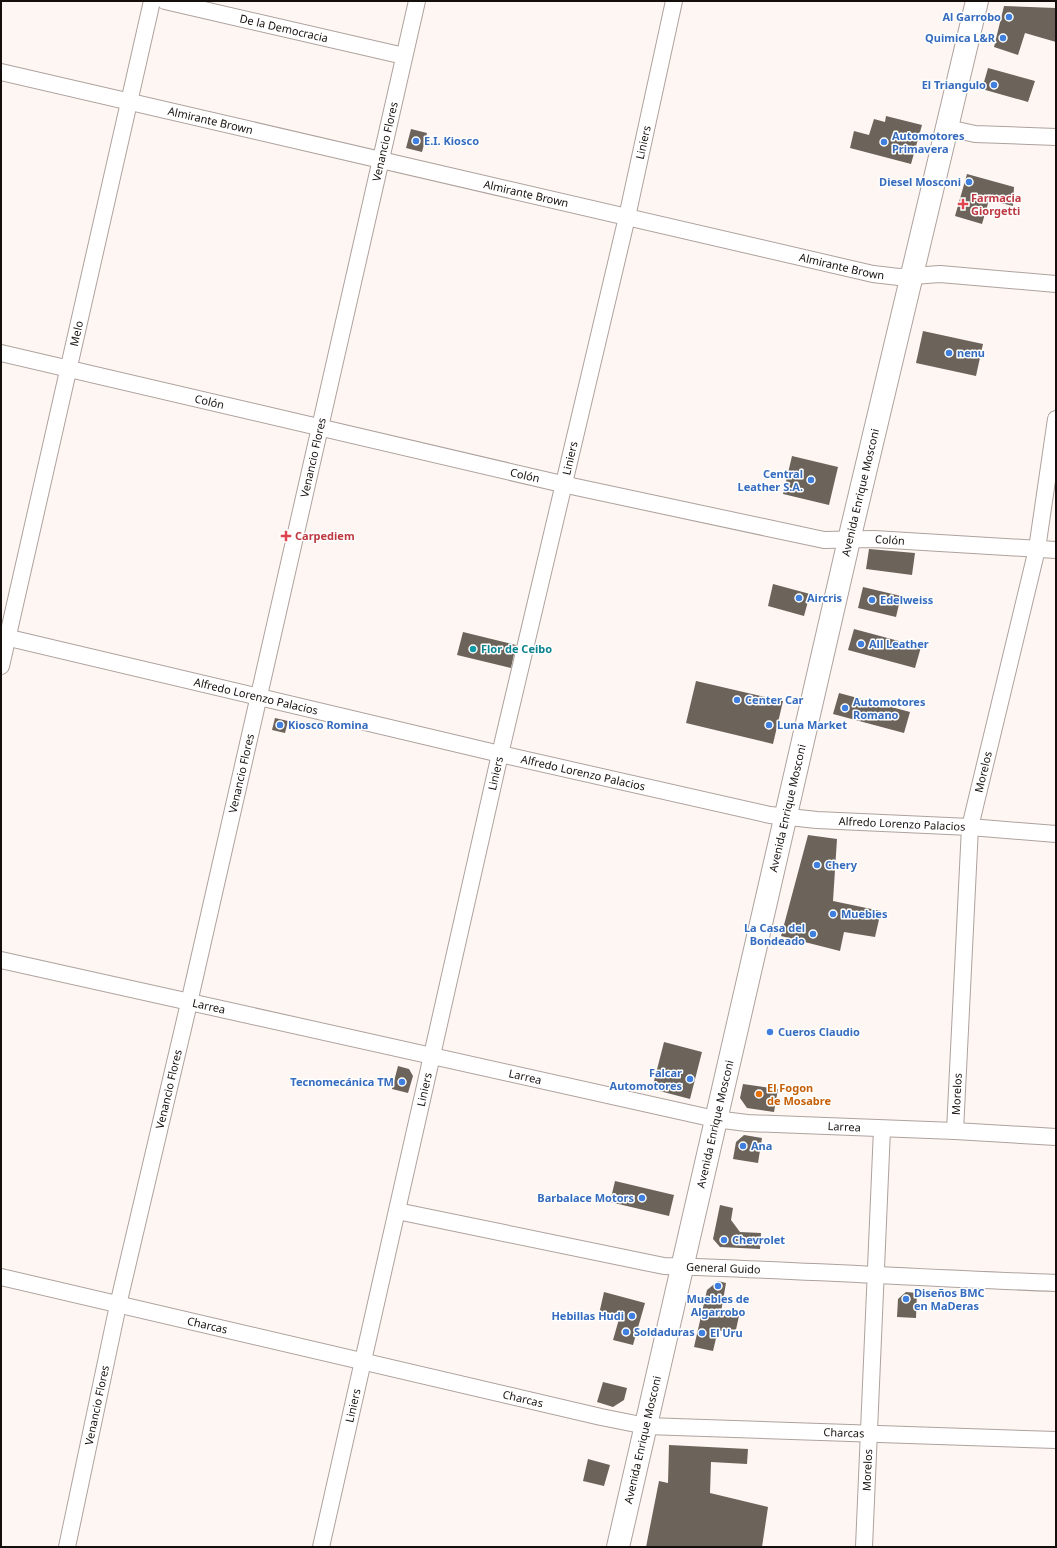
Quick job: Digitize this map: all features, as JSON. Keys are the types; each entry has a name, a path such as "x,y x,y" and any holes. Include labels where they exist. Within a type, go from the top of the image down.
{"main road":[{"name":"Avenida Enrique Mosconi","path":"618,1547 849,540 913,276 977,1"}],"street":[{"name":"Melo","path":"1,666 4,636 69,368 152,1"},
{"name":"De la Democracia","path":"165,1 404,56"},
{"name":"Venancio Flores","path":"67,1547 118,1306 190,1003 417,1"},
{"name":"Liniers","path":"321,1547 562,484 627,217 674,1"},
{"name":"Almirante Brown","path":"1,72 872,274 890,277 940,274 1056,284"},
{"path":"948,128 974,134 1056,137"},
{"name":"Colón","path":"1,353 562,484 824,540 874,539 1056,550"},
{"name":"Morelos","path":"955,1131 970,827 1037,549 1056,419"},
{"name":"Alfredo Lorenzo Palacios","path":"4,636 259,695 500,754 786,818 970,827 1056,834"},
{"name":"Larrea","path":"1,960 715,1119 746,1124 955,1131 1056,1137"},
{"name":"Morelos","path":"864,1547 877,1276 882,1129"},
{"name":"General Guido","path":"397,1211 664,1266 1056,1283"},
{"name":"Charcas","path":"1,1277 118,1306 646,1426 1056,1440"}],"building":[{"path":"1004,6 1056,8 1056,42 1025,33 1018,55 994,47"},
{"path":"988,68 1035,81 1028,102 982,89"},
{"name":"Automotores Primavera","path":"886,116 922,125 911,164 850,148 854,131 869,135 874,119 885,122"},
{"name":"E.I. Kiosco","path":"411,129 427,133 422,152 406,148"},
{"path":"967,174 1014,187 1013,206 989,200 982,224 955,216"},
{"name":"nenu","path":"923,331 983,344 976,376 916,363"},
{"name":"Central Leather S.A.","path":"792,456 838,467 829,505 783,494"},
{"path":"869,549 915,553 912,575 866,569"},
{"path":"773,584 810,594 804,616 768,606"},
{"path":"863,587 901,596 896,617 858,608"},
{"path":"854,629 921,647 915,668 848,650"},
{"name":"Flor de Ceibo","path":"463,632 516,645 511,668 457,655"},
{"path":"696,681 783,701 773,744 686,723"},
{"path":"839,693 910,712 904,733 833,714"},
{"name":"Kiosco Romina","path":"275,718 288,721 285,733 272,730"},
{"path":"808,835 837,839 833,901 881,911 875,937 844,932 840,951 781,936"},
{"path":"664,1042 702,1052 690,1099 652,1089"},
{"name":"Tecnomecánica TM","path":"398,1066 409,1069 413,1076 408,1093 392,1089"},
{"name":"El Fogon de Mosabre","path":"743,1084 778,1089 774,1112 747,1108 740,1098"},
{"path":"744,1135 762,1138 758,1163 733,1159 736,1142"},
{"name":"Barbalace Motors","path":"615,1181 674,1195 669,1216 610,1202"},
{"path":"720,1205 733,1208 731,1220 740,1232 761,1233 760,1249 720,1247 713,1239"},
{"path":"718,1281 726,1283 721,1312 739,1316 735,1334 718,1330 713,1351 694,1347 707,1290"},
{"path":"604,1292 645,1303 633,1345 613,1340 619,1319 599,1314"},
{"path":"906,1292 917,1293 916,1318 897,1317 898,1299"},
{"path":"603,1382 627,1388 624,1400 613,1407 597,1402"},
{"path":"669,1445 748,1449 747,1464 711,1462 710,1493 768,1507 762,1547 646,1547 659,1481 668,1483"},
{"path":"588,1459 610,1465 604,1486 583,1481"}],"place":[{"name":"Al Garrobo","path":"1009,17"},
{"name":"Quimica L&R","path":"1003,38"},
{"name":"El Triangulo","path":"994,85"},
{"name":"E.I. Kiosco","path":"416,141"},
{"name":"Automotores Primavera","path":"884,142"},
{"name":"Diesel Mosconi","path":"969,182"},
{"name":"Farmacia Giorgetti","path":"963,204"},
{"name":"nenu","path":"949,353"},
{"name":"Central Leather S.A.","path":"811,480"},
{"name":"Carpediem","path":"286,536"},
{"name":"Aircris","path":"799,598"},
{"name":"Edelweiss","path":"872,600"},
{"name":"All Leather","path":"861,644"},
{"name":"Flor de Ceibo","path":"473,649"},
{"name":"Center Car","path":"737,700"},
{"name":"Automotores Romano","path":"845,708"},
{"name":"Kiosco Romina","path":"280,725"},
{"name":"Luna Market","path":"769,725"},
{"name":"Chery","path":"817,865"},
{"name":"Muebles","path":"833,914"},
{"name":"La Casa del Bondeado","path":"813,934"},
{"name":"Cueros Claudio","path":"770,1032"},
{"name":"Falcar Automotores","path":"690,1079"},
{"name":"Tecnomecánica TM","path":"402,1082"},
{"name":"El Fogon de Mosabre","path":"759,1094"},
{"name":"Ana","path":"743,1146"},
{"name":"Barbalace Motors","path":"642,1198"},
{"name":"Chevrolet","path":"724,1240"},
{"name":"Muebles de Algarrobo","path":"718,1286"},
{"name":"Diseños BMC en MaDeras","path":"906,1299"},
{"name":"Hebillas Hudi","path":"632,1316"},
{"name":"Soldaduras","path":"626,1332"},
{"name":"El Uru","path":"702,1333"}]}
